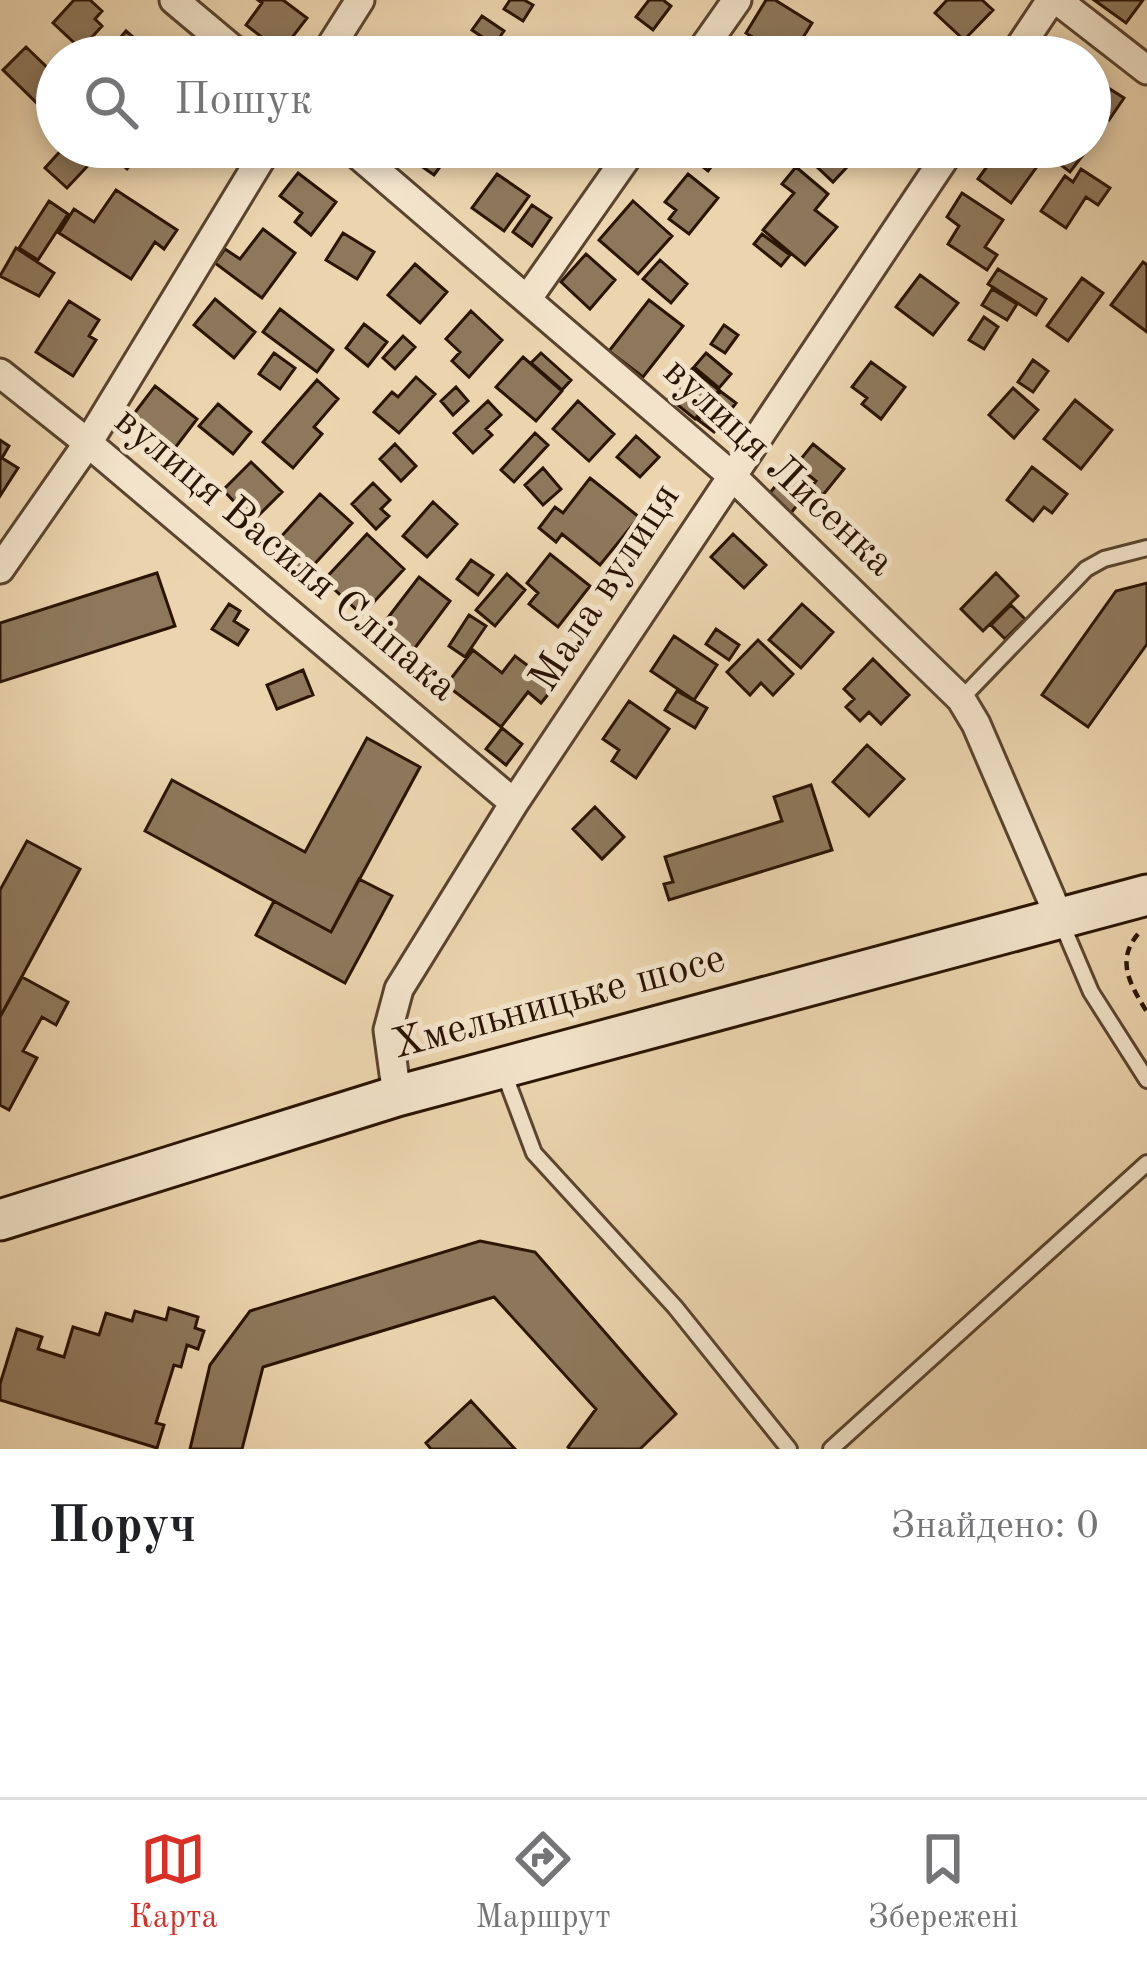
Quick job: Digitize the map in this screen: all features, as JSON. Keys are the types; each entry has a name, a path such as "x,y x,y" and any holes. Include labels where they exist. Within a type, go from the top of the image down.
{"street":[{"path":"173,0 217,36"},
{"path":"337,36 360,0"},
{"path":"711,36 736,0"},
{"path":"1028,36 1054,0 1102,36"},
{"path":"1111,43 1147,70"},
{"path":"0,569 88,443 255,168"},
{"name":"вулиця Лисенка","path":"374,168 731,475 961,699 1060,919"},
{"path":"528,298 619,168"},
{"name":"Мала вулиця","path":"397,1096 388,1030 399,989 514,802 938,168"},
{"name":"вулиця Василя Сліпака","path":"0,373 514,802"},
{"name":"Хмельницьке шосе","path":"0,1220 397,1096 1147,895"}],"lane":[{"path":"961,699 1086,569 1147,548"},
{"path":"1060,919 1091,992 1139,1060 1147,1080"},
{"path":"502,1069 534,1153 675,1307 789,1449"},
{"path":"831,1449 1147,1163"}],"path":[{"path":"1147,927 1129,945 1125,965 1147,1012"}],"building":[{"path":"74,0 90,0 102,11 95,19 102,26 93,36 67,36 53,23"},
{"path":"258,0 283,0 307,18 293,36 260,36 246,25 262,3"},
{"path":"510,0 533,5 523,21 504,9"},
{"path":"649,0 663,0 671,6 653,30 636,17"},
{"path":"766,0 775,0 812,23 804,36 746,33"},
{"path":"947,0 982,0 993,10 968,36 960,36 935,13"},
{"path":"1094,0 1143,0 1126,23"},
{"path":"482,16 504,31 500,36 481,36 472,30"},
{"path":"26,47 36,57 36,102 3,70"},
{"path":"1111,90 1124,98 1111,117"},
{"path":"45,168 86,168 67,188"},
{"path":"797,168 828,194 815,210 837,227 805,265 763,230 794,193 782,184"},
{"path":"818,168 846,168 833,182"},
{"path":"986,168 1036,168 1011,203 978,179"},
{"path":"1081,169 1110,188 1098,205 1086,197 1066,228 1041,211 1065,176 1073,182"},
{"path":"298,173 336,202 311,235 295,222 302,213 280,196"},
{"path":"497,174 529,196 504,231 472,208"},
{"path":"688,174 718,198 689,234 669,219 676,210 665,202"},
{"path":"116,190 177,230 164,249 155,242 131,279 59,233 74,209 94,222"},
{"path":"962,193 1003,220 985,247 997,255 987,270 948,244 959,226 947,217"},
{"path":"49,201 68,214 38,260 19,248"},
{"path":"633,201 672,236 638,274 599,240"},
{"path":"532,205 551,218 532,246 513,232"},
{"path":"263,229 295,253 262,298 215,263 225,249 240,259"},
{"path":"343,233 374,252 357,279 326,260"},
{"path":"762,234 790,255 781,266 754,244"},
{"path":"16,248 54,273 39,296 0,276"},
{"path":"586,254 615,280 590,309 561,282"},
{"path":"660,260 687,284 671,303 643,279"},
{"path":"1143,262 1147,265 1147,332 1111,305"},
{"path":"415,264 447,292 420,323 388,295"},
{"path":"998,269 1046,299 1036,315 988,284"},
{"path":"920,275 958,303 933,335 896,307"},
{"path":"1082,278 1103,293 1068,341 1047,326"},
{"path":"992,289 1017,304 1007,320 982,305"},
{"path":"215,299 255,332 234,358 194,325"},
{"path":"649,300 683,326 643,377 609,351"},
{"path":"69,301 99,320 89,336 96,340 73,376 36,352"},
{"path":"280,309 333,350 317,372 263,332"},
{"path":"471,311 502,340 469,377 452,361 460,352 446,339"},
{"path":"984,317 998,327 984,349 969,340"},
{"path":"364,324 387,342 368,366 346,348"},
{"path":"724,325 738,335 725,353 711,344"},
{"path":"403,336 415,347 395,369 383,358"},
{"path":"274,353 295,368 280,389 259,374"},
{"path":"541,353 571,380 562,390 531,363"},
{"path":"706,353 731,374 719,388 694,367"},
{"path":"523,357 562,391 536,421 496,387"},
{"path":"1033,360 1048,371 1033,392 1018,382"},
{"path":"871,362 905,387 881,419 862,404 867,398 852,387"},
{"path":"692,369 719,390 695,419 669,398"},
{"path":"416,377 435,394 399,433 374,412 392,392 398,397"},
{"path":"317,380 338,399 314,427 322,434 293,468 263,442"},
{"path":"155,386 197,419 175,448 133,415"},
{"path":"456,387 468,401 453,415 441,401"},
{"path":"1013,388 1038,410 1014,438 989,415"},
{"path":"720,391 736,403 714,432 698,420"},
{"path":"1075,400 1112,430 1081,469 1044,439"},
{"path":"488,401 501,415 486,429 492,435 473,453 454,433"},
{"path":"578,401 614,434 589,461 553,429"},
{"path":"218,404 251,432 233,454 199,426"},
{"path":"535,433 548,445 514,482 501,470"},
{"path":"636,436 659,457 640,477 617,457"},
{"path":"0,440 9,446 2,458 18,468 0,496"},
{"path":"395,444 416,466 401,481 380,459"},
{"path":"813,444 844,469 823,495 812,486 816,481 796,465"},
{"path":"251,462 282,492 253,521 223,490"},
{"path":"1032,467 1067,494 1052,513 1044,507 1033,521 1007,500"},
{"path":"543,468 561,489 543,505 525,485"},
{"path":"788,471 821,499 814,507 803,498 790,514 768,495"},
{"path":"590,478 639,517 600,565 562,534 556,542 539,528 555,507 563,513"},
{"path":"373,483 390,500 381,509 389,516 376,529 352,504"},
{"path":"320,494 352,523 300,580 268,551"},
{"path":"433,502 457,524 427,557 403,536"},
{"path":"367,534 404,569 362,615 324,580"},
{"path":"733,534 766,565 744,588 711,557"},
{"path":"550,554 590,586 558,627 529,604 538,593 527,583"},
{"path":"471,560 493,575 478,595 457,579"},
{"path":"157,573 175,626 0,682 0,623"},
{"path":"996,573 1018,596 983,631 961,609"},
{"path":"507,574 525,590 495,626 476,610"},
{"path":"419,577 450,601 412,652 380,628"},
{"path":"1147,583 1147,644 1088,727 1042,695 1116,591"},
{"path":"229,604 240,611 234,621 248,630 238,645 212,629"},
{"path":"802,604 833,632 801,668 769,640"},
{"path":"1011,605 1025,619 1005,639 991,625"},
{"path":"469,615 486,626 465,657 449,646"},
{"path":"716,629 739,645 729,660 706,644"},
{"path":"674,636 717,665 694,700 651,671"},
{"path":"758,640 793,674 773,695 761,683 750,695 727,672"},
{"path":"473,650 502,673 515,656 555,686 541,703 528,692 501,727 446,685"},
{"path":"873,659 909,695 881,724 869,712 860,721 846,707 854,699 844,689"},
{"path":"303,670 313,695 277,709 267,685"},
{"path":"677,691 707,708 695,728 665,710"},
{"path":"629,701 669,729 636,778 612,761 619,750 603,739"},
{"path":"502,728 522,744 506,765 486,749"},
{"path":"367,738 420,767 331,932 145,831 172,780 305,852"},
{"path":"867,745 904,779 869,816 833,782"},
{"path":"811,785 832,850 669,900 664,884 673,882 665,857 782,821 774,797"},
{"path":"595,807 624,837 602,859 573,829"},
{"path":"27,841 80,869 0,1017 0,890"},
{"path":"359,879 392,896 345,983 256,935 274,901 331,932"},
{"path":"22,977 68,1002 56,1025 42,1017 23,1051 37,1058 9,1110 0,1105 0,1017"},
{"path":"480,1241 535,1252 676,1414 640,1449 568,1447 596,1409 494,1297 263,1367 242,1449 190,1449 210,1365 250,1311"},
{"path":"169,1308 198,1317 195,1328 204,1331 198,1349 187,1345 181,1367 174,1365 156,1423 164,1425 157,1448 0,1400 0,1384 17,1329 42,1337 38,1349 64,1357 73,1327 99,1335 106,1313 132,1321 135,1311 166,1320"},
{"path":"471,1401 515,1449 431,1449 426,1443"}]}
